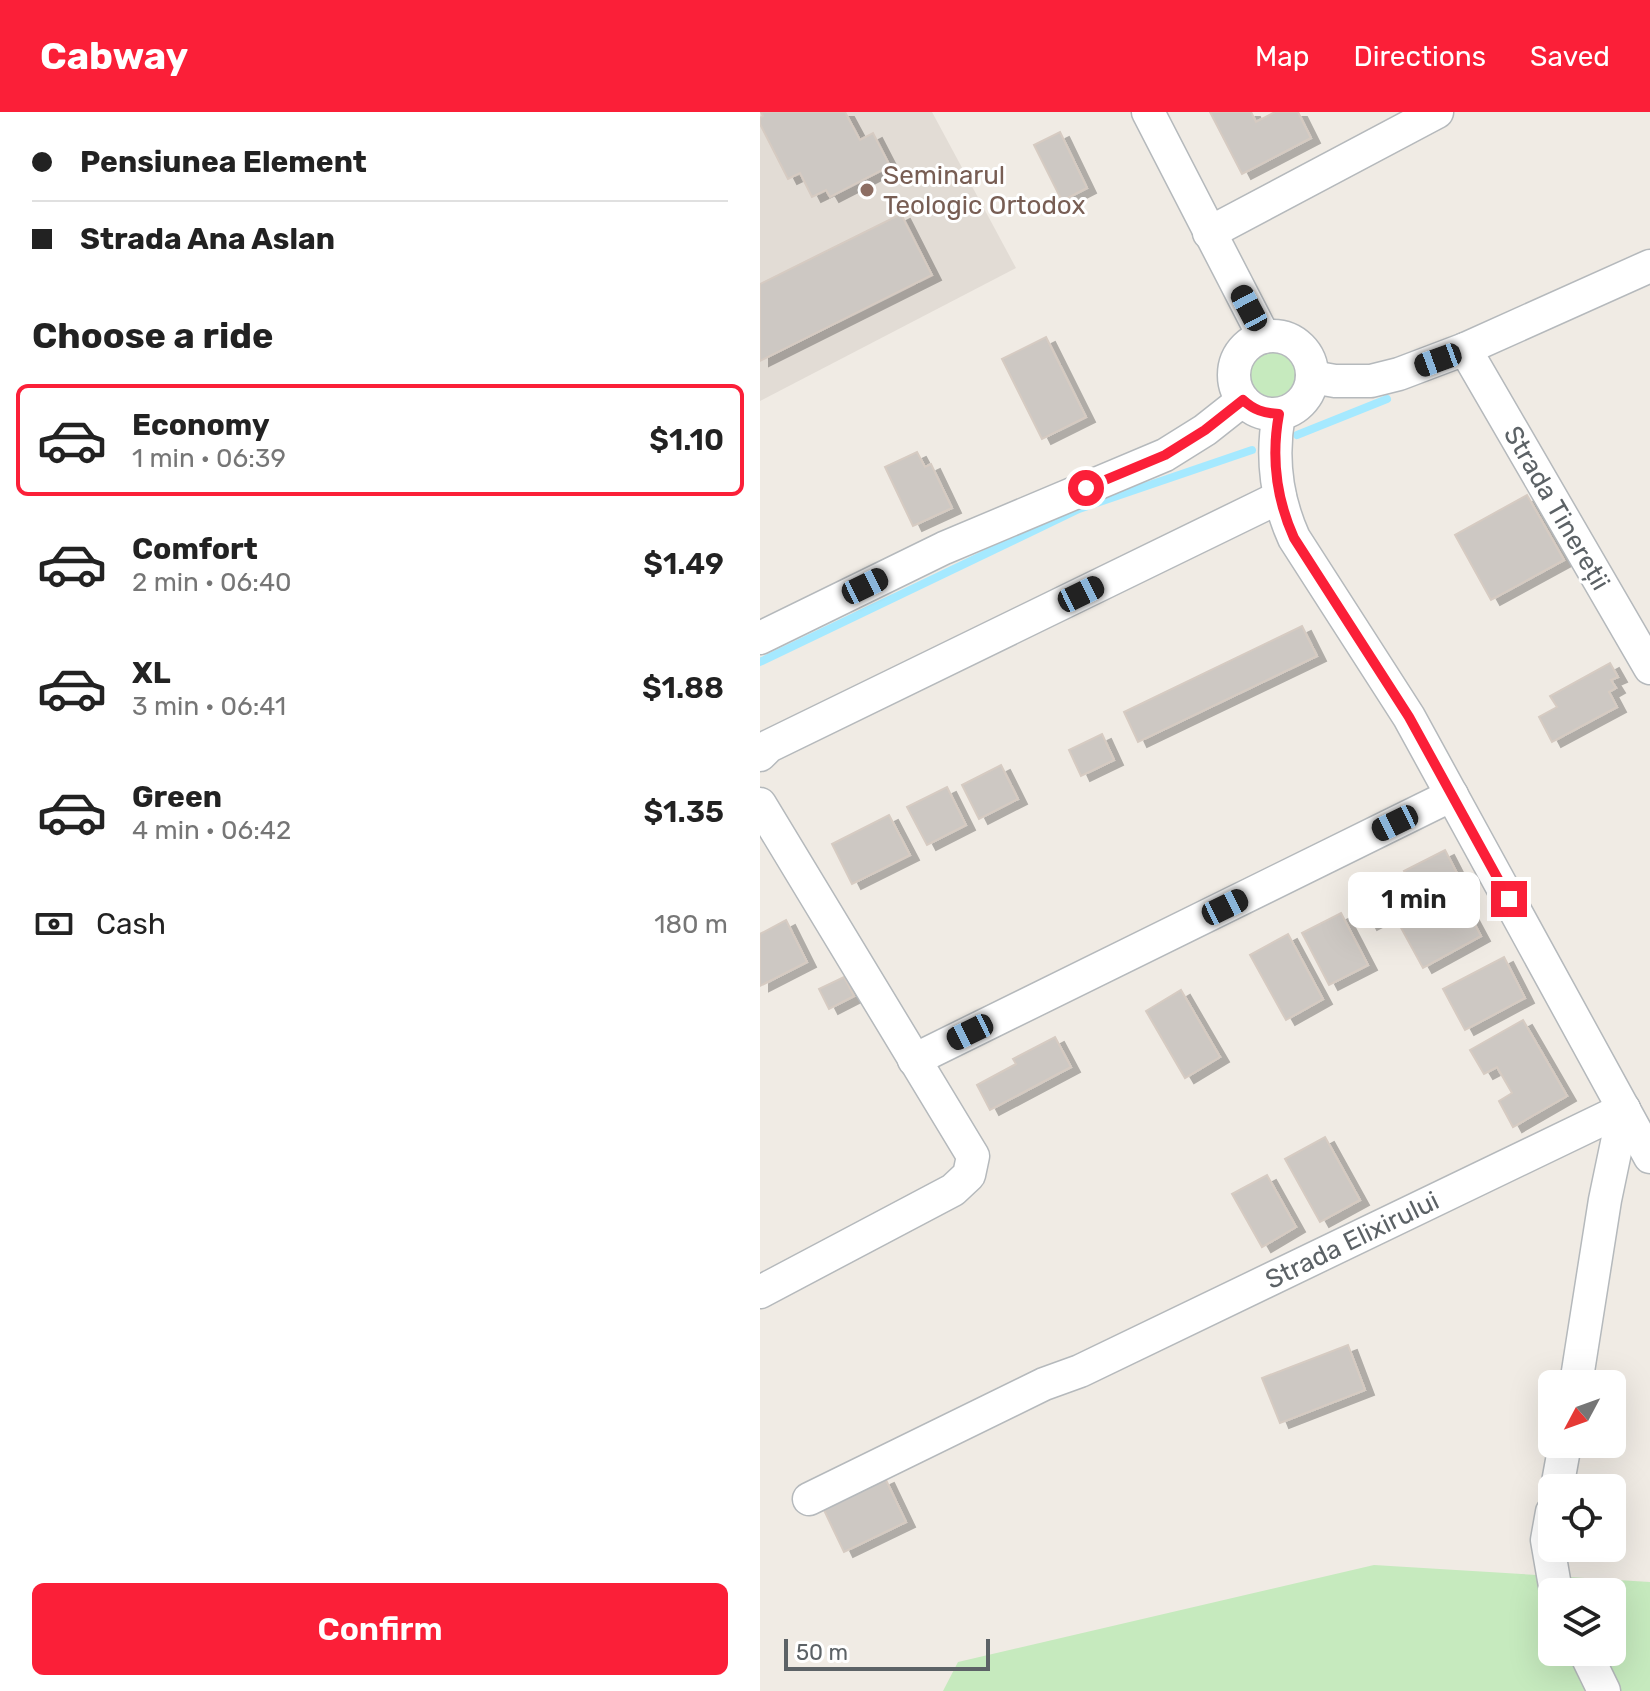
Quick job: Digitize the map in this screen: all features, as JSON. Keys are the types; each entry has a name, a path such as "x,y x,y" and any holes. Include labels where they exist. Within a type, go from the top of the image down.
{"street":[{"path":"1148,112 1264,337"},
{"path":"1209,233 1437,112"},
{"path":"1312,377 1335,381 1371,381 1399,374 1465,349 1650,266"},
{"path":"1264,337 1288,339 1298,345 1306,354 1312,377 1302,401 1292,410 1279,414 1253,409 1243,400 1234,376 1242,351 1264,337"},
{"name":"Strada Tinereții","path":"1465,349 1650,668"},
{"path":"760,638 978,533 1165,455 1205,430 1243,400"},
{"path":"1279,414 1275,456 1284,516 1294,538 1409,717 1650,1157"},
{"path":"760,755 769,746 1280,497"},
{"path":"914,1060 1452,795"},
{"path":"760,804 973,1156 969,1175 953,1190 760,1292"},
{"path":"1578,1370 1605,1200 1624,1109"},
{"name":"Strada Elixirului","path":"809,1499 1624,1109"},
{"path":"1592,1666 1604,1691"}],"shaded area":[{"name":"Seminarul Teologic Ortodox","path":"760,112 932,112 1016,268 760,401"}],"green space":[{"path":"1273,348 1291,356 1299,374 1291,392 1273,400 1255,392 1247,374 1255,356"},
{"path":"1374,1565 1585,1578 1538,1578 1538,1666 1626,1666 1626,1581 1650,1582 1650,1691 943,1691 958,1662"}],"building":[{"path":"761,112 845,112 860,140 873,133 890,166 830,197 826,190 812,197 800,173 788,179 760,124"},
{"path":"1210,112 1251,112 1256,122 1275,112 1298,112 1311,138 1242,174"},
{"path":"1060,132 1087,188 1062,201 1034,145"},
{"path":"901,214 932,275 760,361 760,284"},
{"path":"1046,337 1086,417 1042,439 1002,359"},
{"path":"917,452 925,467 931,464 952,508 913,526 885,467"},
{"path":"1527,495 1564,560 1491,600 1455,535"},
{"path":"1302,626 1317,656 1138,742 1124,712"},
{"path":"1610,663 1618,677 1611,680 1616,688 1609,692 1617,707 1552,742 1539,717 1557,707 1550,696"},
{"path":"1102,734 1114,760 1081,776 1069,750"},
{"path":"1001,765 1018,799 979,819 962,785"},
{"path":"947,787 966,825 927,845 907,807"},
{"path":"889,815 910,855 852,884 832,844"},
{"path":"1445,850 1459,877 1419,898 1404,871"},
{"path":"1394,877 1408,904 1368,925 1354,897"},
{"path":"1459,895 1481,936 1423,968 1400,926"},
{"path":"1341,913 1368,965 1329,985 1302,933"},
{"path":"786,920 807,962 760,986 760,934"},
{"path":"1288,934 1323,999 1286,1020 1250,955"},
{"path":"1504,957 1525,998 1465,1030 1443,989"},
{"path":"844,977 854,996 829,1009 819,989"},
{"path":"1181,990 1220,1057 1185,1078 1146,1011"},
{"path":"1523,1020 1567,1096 1513,1127 1499,1101 1512,1093 1497,1067 1484,1074 1470,1050"},
{"path":"1055,1037 1071,1067 990,1110 977,1085 1016,1064 1013,1059"},
{"path":"1325,1137 1360,1200 1320,1222 1285,1159"},
{"path":"1267,1175 1296,1227 1262,1247 1232,1194"},
{"path":"1348,1345 1365,1390 1280,1423 1262,1378"},
{"path":"885,1478 906,1522 844,1552 823,1508"}],"waterway":[{"path":"1297,435 1387,399"},
{"path":"760,662 1079,509 1252,450"}],"place":[{"name":"Seminarul Teologic Ortodox","path":"867,190"}],"route":[{"path":"1086,488 1165,455 1205,430 1243,400 1253,409 1279,414 1276,481 1284,516 1294,538 1409,717 1509,899"}]}
